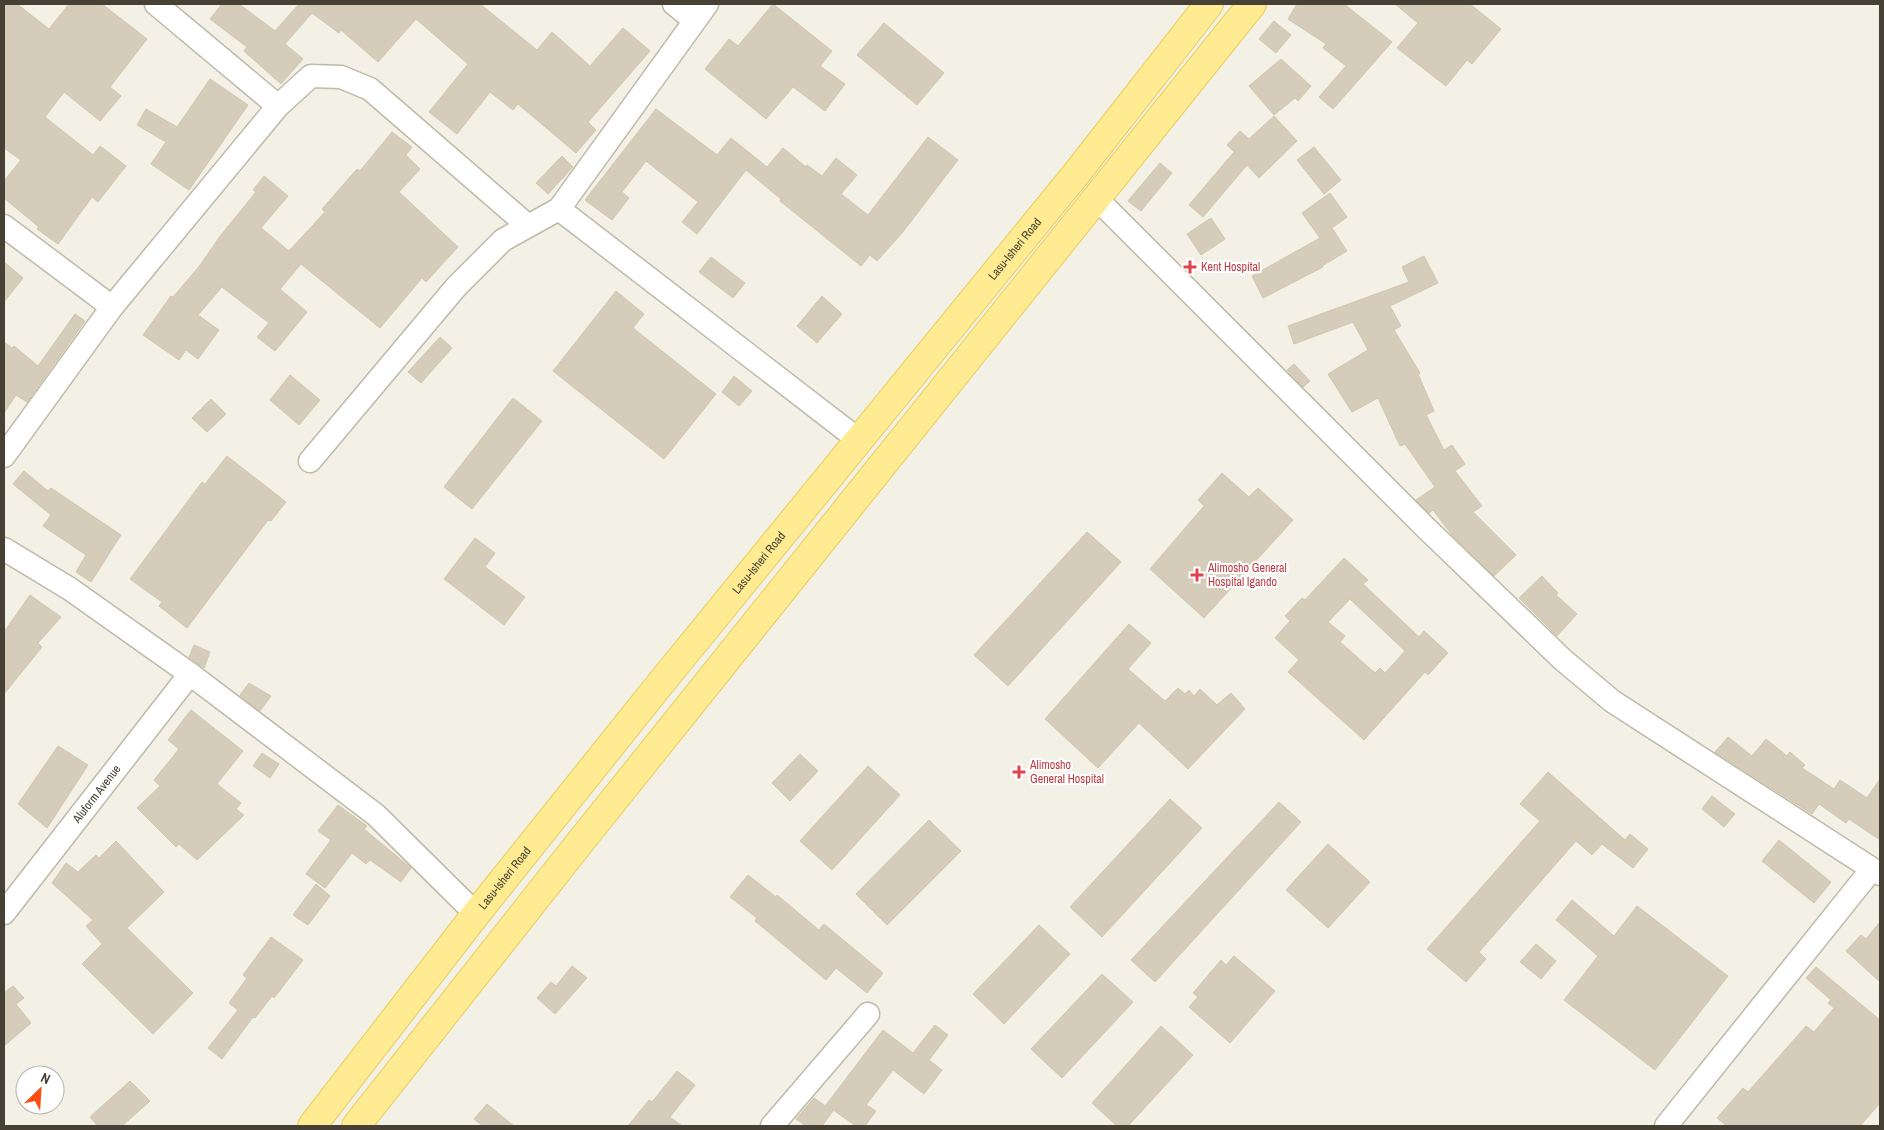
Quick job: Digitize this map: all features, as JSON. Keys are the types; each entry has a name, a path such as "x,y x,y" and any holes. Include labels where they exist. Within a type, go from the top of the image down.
{"main road":[{"name":"Lasu-Isheri Road","path":"312,1126 476,914 656,689 1076,174 1209,4"},
{"path":"356,1126 1252,4"}],"street":[{"path":"156,4 278,106"},
{"path":"310,461 456,287 503,240 559,209 701,12 674,4"},
{"path":"4,456 112,307 278,106 311,76 341,77 370,89 527,225"},
{"path":"1096,198 1426,528 1562,660 1612,701 1876,871 1666,1126"},
{"path":"559,209 860,441"},
{"path":"4,226 112,307"},
{"path":"4,549 70,589 190,674 376,815 476,914"},
{"name":"Aluform Avenue","path":"4,913 190,674"},
{"path":"772,1126 868,1014"}],"building":[{"path":"4,4 17,4 49,29 69,4 102,4 147,39 110,87 121,96 100,121 64,92 45,117 93,155 100,146 126,166 98,202 92,197 58,244 37,229 39,227 4,198 4,181 21,160 4,148"},
{"path":"222,4 239,4 275,31 299,4 480,4 537,50 552,32 590,66 623,28 650,51 588,122 596,130 576,153 518,104 513,110 490,92 457,134 429,112 468,64 416,19 378,62 341,30 339,33 312,13 285,44 303,59 281,84 244,51 247,47 210,19"},
{"path":"773,4 832,51 820,66 845,84 825,111 793,87 766,119 705,69 729,39 738,46"},
{"path":"1297,4 1344,4 1392,42 1333,109 1319,97 1346,66 1323,48 1326,44 1288,19"},
{"path":"1395,4 1470,4 1501,29 1472,64 1467,60 1446,86 1397,48 1418,23"},
{"path":"1274,21 1291,35 1276,53 1259,39"},
{"path":"884,23 944,73 917,105 857,55"},
{"path":"1281,59 1311,86 1298,101 1295,98 1274,115 1249,86"},
{"path":"210,79 248,105 189,190 151,164 166,142 137,125 146,109 177,127"},
{"path":"656,109 717,155 731,138 767,167 783,148 806,167 807,165 822,176 836,158 857,175 841,194 868,215 928,137 958,160 902,233 877,261 870,255 861,266 780,201 781,199 746,170 697,234 682,222 698,202 646,161 622,192 629,198 612,220 585,200"},
{"path":"1274,116 1297,141 1259,178 1247,165 1203,217 1189,205 1234,152 1227,145 1240,131 1249,139"},
{"path":"392,132 412,147 406,155 420,169 399,192 458,247 426,282 422,278 380,328 301,264 280,289 307,312 275,351 257,337 269,323 222,287 198,315 219,330 198,359 186,350 179,360 143,335 171,296 173,297 198,268 221,235 256,192 253,190 264,176 288,196 261,228 289,251 325,212 322,209 357,169 360,171"},
{"path":"1314,147 1341,180 1324,194 1297,160"},
{"path":"562,156 573,167 548,194 536,183"},
{"path":"1160,163 1172,173 1141,211 1128,201"},
{"path":"1330,193 1347,217 1332,228 1347,251 1323,267 1263,298 1252,276 1320,238 1302,213"},
{"path":"1211,218 1225,239 1201,255 1187,234"},
{"path":"1424,256 1438,283 1390,306 1401,326 1394,330 1420,373 1418,374 1434,411 1426,415 1444,450 1452,445 1465,464 1455,471 1482,506 1473,512 1516,555 1494,576 1452,535 1433,510 1429,513 1416,500 1435,487 1405,444 1400,446 1378,398 1352,412 1328,374 1368,350 1353,322 1294,344 1288,326 1409,282 1402,267"},
{"path":"711,257 745,283 733,298 699,272"},
{"path":"4,262 23,278 4,302"},
{"path":"616,291 644,314 633,328 716,394 664,459 553,371"},
{"path":"822,296 842,314 817,343 797,326"},
{"path":"75,314 85,321 27,402 16,395 4,413 4,342 12,348 14,346 38,366"},
{"path":"440,337 452,348 421,383 408,372"},
{"path":"1294,364 1310,381 1303,387 1287,370"},
{"path":"290,375 320,400 299,425 270,400"},
{"path":"734,376 752,391 739,406 722,392"},
{"path":"513,398 542,421 472,509 444,487"},
{"path":"211,399 226,414 207,432 192,418"},
{"path":"227,456 286,502 271,521 268,520 187,628 159,606 162,602 130,579 202,482 205,484"},
{"path":"24,471 48,491 51,488 121,535 91,582 76,572 86,555 43,526 51,515 13,484"},
{"path":"1222,473 1249,497 1258,488 1293,520 1204,618 1150,569 1204,506 1198,500"},
{"path":"1087,532 1121,562 1008,686 974,655"},
{"path":"475,538 495,553 485,567 525,597 504,625 444,579"},
{"path":"1344,558 1368,580 1363,584 1419,637 1424,631 1448,653 1428,675 1425,672 1364,740 1288,672 1299,660 1275,638 1290,621 1285,616 1302,598 1305,600","holes":["1350,599 1405,651 1385,673 1380,668 1375,673 1340,642 1345,636 1328,622"]},
{"path":"1542,576 1558,593 1556,595 1577,614 1557,636 1519,598"},
{"path":"30,595 61,617 38,643 42,647 4,694 4,632"},
{"path":"1129,624 1151,643 1128,669 1165,701 1178,688 1185,694 1189,690 1194,696 1200,689 1217,705 1231,693 1245,709 1188,769 1139,723 1098,768 1045,719"},
{"path":"194,645 210,652 204,668 189,657"},
{"path":"249,683 271,696 260,711 240,695"},
{"path":"191,710 243,751 217,784 241,803 236,809 244,815 197,860 179,844 176,847 137,808 160,786 154,780 179,749 168,740"},
{"path":"1728,737 1752,756 1766,739 1787,756 1790,752 1805,765 1802,768 1834,789 1840,780 1867,798 1880,779 1880,840 1849,819 1846,823 1819,804 1812,814 1715,752"},
{"path":"58,746 88,765 47,828 18,804"},
{"path":"262,753 279,764 270,778 253,766"},
{"path":"800,754 818,771 790,801 772,783"},
{"path":"868,766 900,795 832,870 800,841"},
{"path":"1548,772 1625,840 1630,834 1648,849 1633,868 1602,844 1592,855 1576,841 1479,952 1486,959 1466,982 1427,949 1540,821 1520,804"},
{"path":"1712,796 1735,814 1724,827 1702,809"},
{"path":"1170,799 1202,828 1102,937 1070,907"},
{"path":"1279,802 1301,822 1155,982 1131,960"},
{"path":"338,805 367,826 364,829 411,868 401,882 370,860 366,864 352,853 325,888 306,874 331,840 318,831"},
{"path":"929,820 961,851 887,925 856,894"},
{"path":"1779,840 1831,882 1814,903 1762,861"},
{"path":"116,841 164,892 127,928 193,993 153,1034 82,964 102,944 86,926 93,920 52,883 66,863 78,872 96,855 99,858"},
{"path":"1328,844 1370,882 1328,928 1286,890"},
{"path":"748,875 776,897 777,895 819,930 824,924 883,973 867,993 836,968 826,980 755,921 757,918 730,897"},
{"path":"316,884 330,896 308,925 293,915"},
{"path":"1572,900 1614,936 1637,906 1728,976 1655,1070 1564,1000 1598,956 1556,920"},
{"path":"1880,922 1880,982 1846,951 1861,935 1866,939"},
{"path":"1039,925 1070,954 1004,1024 973,994"},
{"path":"271,937 303,960 274,998 272,996 255,1018 253,1017 222,1059 208,1048 238,1010 229,1003 247,978 243,975"},
{"path":"1536,944 1556,961 1541,979 1520,962"},
{"path":"1234,956 1275,991 1230,1043 1189,1007 1198,997 1193,993 1221,960 1226,965"},
{"path":"572,966 587,978 555,1014 537,998 551,982 556,986"},
{"path":"1816,967 1880,1020 1880,1103 1860,1126 1727,1126 1717,1118 1743,1088 1748,1092 1806,1026 1814,1032 1834,1008 1828,1003 1831,1000 1806,978"},
{"path":"1102,974 1133,1002 1062,1078 1031,1049"},
{"path":"13,986 24,998 16,1004 31,1023 4,1046 4,990 5,992"},
{"path":"935,1025 948,1035 929,1060 942,1070 924,1094 893,1070 866,1105 876,1111 865,1126 856,1126 826,1105 883,1030 913,1053"},
{"path":"1161,1026 1193,1055 1128,1126 1117,1126 1092,1103"},
{"path":"677,1071 695,1085 670,1117 682,1126 628,1126 649,1100 652,1102"},
{"path":"130,1081 150,1101 122,1126 98,1126 90,1117"},
{"path":"814,1098 833,1111 822,1126 806,1126 796,1119"},
{"path":"487,1104 514,1126 483,1126 474,1119"}],"place":[{"name":"Kent Hospital","path":"1190,267"},
{"name":"Alimosho General Hospital Igando","path":"1197,575"},
{"name":"Alimosho General Hospital","path":"1019,772"}]}
